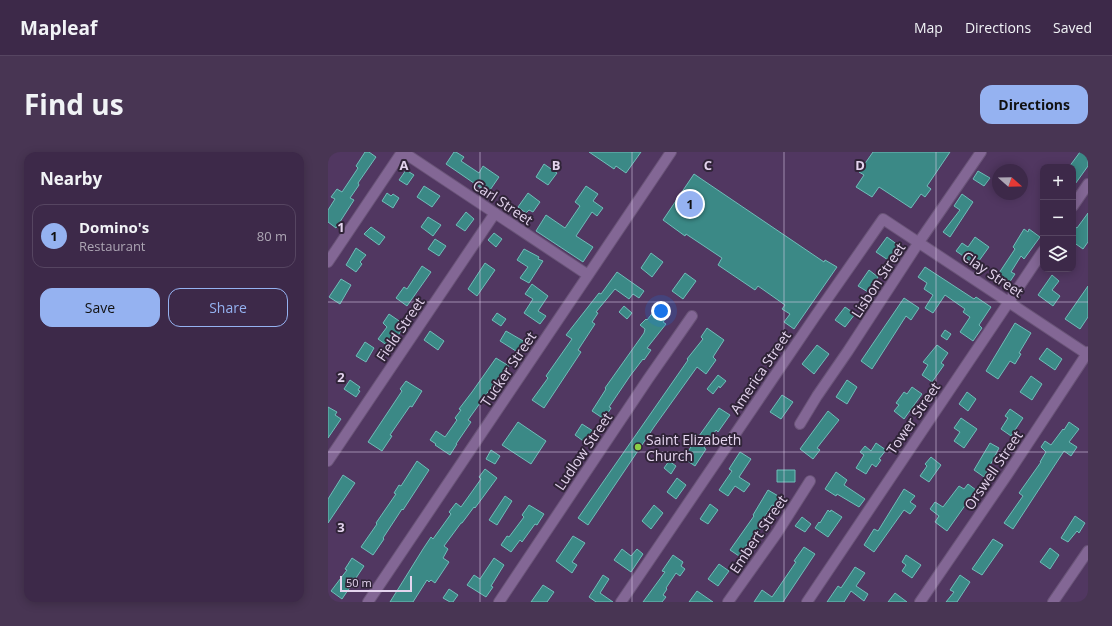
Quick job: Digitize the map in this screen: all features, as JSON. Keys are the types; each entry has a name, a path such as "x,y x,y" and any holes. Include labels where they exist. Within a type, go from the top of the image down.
{"street":[{"name":"Carl Street","path":"403,152 588,275"},
{"path":"328,262 403,152"},
{"name":"Tucker Street","path":"368,602 671,152"},
{"name":"Lisbon Street","path":"800,424 919,242 981,152"},
{"path":"1076,202 1088,184"},
{"name":"Field Street","path":"328,461 495,213"},
{"name":"Clay Street","path":"883,219 1087,353"},
{"name":"America Street","path":"621,602 883,219"},
{"name":"Tower Street","path":"807,602 1040,256"},
{"name":"Ludlow Street","path":"499,602 692,316"},
{"name":"Orswell Street","path":"920,602 1007,475 1087,353"},
{"name":"Embert Street","path":"728,602 777,533 810,481"},
{"path":"1053,602 1088,551"}],"building":[{"path":"365,152 369,152 376,157 358,183 359,185 350,198 354,200 336,228 328,222 328,210 335,199 331,197 337,189 342,192 358,168 356,166"},
{"path":"454,152 464,157 461,161 479,173 483,166 499,177 490,190 483,185 481,188 446,164"},
{"path":"589,152 641,152 626,173 616,166 614,169"},
{"path":"873,152 950,152 927,186 931,189 925,197 921,194 911,208 879,187 872,197 856,187 864,175 859,172"},
{"path":"1080,152 1084,152 1088,155 1088,166 1076,183 1076,164 1071,164"},
{"path":"544,164 557,173 548,185 536,177"},
{"path":"406,170 414,175 407,185 399,180"},
{"path":"978,171 990,178 984,186 973,179"},
{"path":"694,174 824,262 825,260 837,267 794,329 784,322 790,314 782,309 785,305 758,286 755,290 718,265 722,258 686,234 685,236 663,220"},
{"path":"424,186 440,196 432,207 417,197"},
{"path":"586,186 598,194 593,201 603,208 597,216 592,212 576,236 593,247 583,262 536,231 546,215 565,228 580,206 575,202"},
{"path":"387,193 391,196 393,194 399,198 393,208 382,201"},
{"path":"528,193 540,202 533,212 529,210 526,213 518,207"},
{"path":"962,194 973,202 950,237 943,232 960,210 954,206"},
{"path":"466,212 474,219 465,231 456,225"},
{"path":"1088,213 1088,242 1083,249 1076,244 1076,227 1077,228"},
{"path":"428,217 441,225 433,236 421,227"},
{"path":"371,227 385,237 379,245 364,234"},
{"path":"1024,229 1028,232 1029,229 1040,237 1024,259 1021,256 1011,272 1015,274 1009,283 997,276 1015,249 1013,247"},
{"path":"494,233 502,239 496,247 488,240"},
{"path":"887,237 898,245 888,260 876,252"},
{"path":"975,237 989,247 976,265 956,251 962,243 968,247"},
{"path":"435,239 446,246 439,256 428,249"},
{"path":"356,248 366,255 360,262 362,264 356,272 346,265"},
{"path":"524,249 539,257 538,259 543,261 529,283 520,278 528,267 517,260"},
{"path":"651,253 663,262 652,277 641,268"},
{"path":"485,263 495,270 477,296 468,289"},
{"path":"422,266 431,272 407,306 396,298 404,287 407,289"},
{"path":"925,267 974,299 976,297 991,307 979,325 982,328 973,341 960,332 970,317 963,312 965,309 945,295 933,313 925,308 933,295 924,289 927,283 918,277"},
{"path":"869,270 878,277 868,292 858,286"},
{"path":"617,272 644,291 639,298 633,294 629,299 615,289 596,312 598,313 592,322 595,324 578,350 581,352 544,408 532,400 548,378 546,376 572,339 566,335 599,293 601,294"},
{"path":"685,273 696,281 683,299 672,291"},
{"path":"1052,275 1059,281 1052,290 1060,296 1053,306 1038,295"},
{"path":"341,279 351,285 340,304 329,297"},
{"path":"532,284 548,296 538,311 546,316 540,324 524,313 533,299 525,294"},
{"path":"1088,286 1088,317 1080,329 1065,319"},
{"path":"904,298 919,308 911,320 906,316 872,369 861,361"},
{"path":"624,306 632,313 627,319 619,312"},
{"path":"845,307 855,314 845,327 835,320"},
{"path":"661,308 669,314 663,322 666,324 647,348 651,350 630,376 609,407 611,408 604,419 592,411 606,389 605,388 644,333 645,329 640,325 646,319 647,320 654,311 657,313"},
{"path":"497,313 506,319 501,326 492,320"},
{"path":"389,314 405,325 391,346 389,344 388,346 378,339 387,327 383,323"},
{"path":"1015,323 1031,333 1019,353 1021,354 1015,364 1010,361 998,379 986,371"},
{"path":"707,328 724,340 713,357 716,360 706,374 697,367 654,427 588,525 578,518 688,360 687,359 703,339 701,337"},
{"path":"945,330 951,334 947,340 941,336"},
{"path":"430,331 444,341 438,350 424,340"},
{"path":"506,331 525,342 519,353 500,341"},
{"path":"365,342 374,348 366,362 356,356"},
{"path":"817,345 829,354 814,374 802,364"},
{"path":"937,345 948,353 941,363 944,365 932,382 922,375 928,365 923,362"},
{"path":"1047,348 1062,359 1055,370 1039,359"},
{"path":"496,358 509,366 502,376 500,375 468,420 471,422 450,455 430,440 436,431 445,437 457,420 455,418 461,410 459,409"},
{"path":"718,375 726,381 720,388 719,386 713,394 707,389"},
{"path":"1031,376 1042,384 1032,400 1020,392"},
{"path":"350,380 360,387 358,390 360,391 356,397 344,389"},
{"path":"847,380 857,387 847,404 836,397"},
{"path":"406,381 422,391 412,407 410,406 390,435 392,436 382,451 368,442 402,391 400,389"},
{"path":"912,387 922,394 904,419 894,411 899,405 896,403 904,392 907,394"},
{"path":"967,392 976,399 968,411 959,404"},
{"path":"782,395 793,402 781,419 770,412"},
{"path":"328,407 337,412 335,415 341,419 328,438"},
{"path":"719,408 730,415 718,432 716,430 704,448 706,449 695,466 683,458 691,447 688,445 695,434 699,436"},
{"path":"1010,409 1023,418 1011,436 1001,429 1008,418 1005,416"},
{"path":"828,411 839,420 817,448 820,450 813,459 800,449"},
{"path":"961,418 977,429 964,448 954,441 960,432 954,428"},
{"path":"518,422 546,441 531,464 502,445"},
{"path":"1069,422 1079,429 1069,442 1077,447 1071,456 1064,451 1013,529 1004,523 1023,496 1019,493 1041,462 1046,452 1041,447 1045,441 1051,445"},
{"path":"582,424 593,431 586,443 575,435"},
{"path":"876,443 886,450 879,459 881,460 876,467 872,464 866,474 856,468 864,455 860,452 865,446 871,451"},
{"path":"990,443 999,448 984,477 974,470"},
{"path":"491,450 500,456 495,464 486,459"},
{"path":"740,452 751,459 739,477 750,484 744,492 735,486 728,496 719,490 732,471 729,469"},
{"path":"931,457 941,465 929,482 920,476 927,466 925,464"},
{"path":"417,461 429,470 373,555 361,547 396,494 394,493 399,485 401,486"},
{"path":"669,461 676,466 671,474 664,468"},
{"path":"485,469 497,478 444,546 448,549 443,558 449,562 435,583 431,580 429,582 427,580 413,602 390,602 431,537 433,539 451,514 449,512 456,503 461,507 481,479 479,477"},
{"path":"777,470 795,470 795,482 777,482"},
{"path":"836,472 847,480 844,485 865,499 859,507 825,489"},
{"path":"343,475 355,483 328,523 328,499"},
{"path":"677,478 686,485 676,499 667,492"},
{"path":"968,484 976,490 947,531 935,522 939,516 930,509 935,502 943,507 959,486 964,489"},
{"path":"904,489 915,496 910,502 916,506 910,514 904,510 874,552 864,545 874,529 878,531"},
{"path":"768,490 780,497 775,506 772,505 764,518 767,520 756,535 754,534 739,556 730,550 754,516 753,515"},
{"path":"505,496 512,501 497,525 489,520"},
{"path":"710,504 718,510 708,524 700,519"},
{"path":"529,505 544,514 537,525 535,524 522,542 520,540 511,552 501,545 524,517 522,515"},
{"path":"654,505 663,513 651,529 642,521"},
{"path":"828,510 830,512 831,510 842,517 828,537 815,528"},
{"path":"1075,516 1085,523 1079,533 1077,531 1068,542 1061,538"},
{"path":"802,517 811,524 805,532 795,526"},
{"path":"573,536 585,543 572,562 577,565 572,573 556,561"},
{"path":"993,539 1003,545 982,575 972,569"},
{"path":"804,547 815,554 783,602 754,602 762,590 772,597 796,562 794,561"},
{"path":"1050,548 1059,555 1050,569 1040,562"},
{"path":"622,549 631,556 637,549 643,554 631,572 614,560"},
{"path":"673,555 683,562 681,566 685,569 680,576 676,573 666,588 667,589 663,595 666,597 662,602 643,602 665,572 662,571"},
{"path":"906,555 921,565 912,578 902,571 906,565 902,562"},
{"path":"352,558 364,566 342,599 331,591 347,570 345,569"},
{"path":"494,558 504,565 486,597 467,585 474,575 480,579"},
{"path":"719,564 729,571 718,586 708,579"},
{"path":"855,567 865,573 856,586 868,594 864,601 851,591 844,602 827,602 838,586 841,588"},
{"path":"603,575 609,579 600,593 613,602 596,602 589,597"},
{"path":"960,575 970,582 957,602 946,602 954,592 950,590"},
{"path":"543,585 554,592 547,602 531,602"},
{"path":"449,589 458,595 453,602 443,598"},
{"path":"697,591 713,602 689,602"},
{"path":"895,593 907,602 888,602"}],"place":[{"name":"Domino's","path":"690,204"},
{"name":"Saint Elizabeth Church","path":"638,447"}]}
